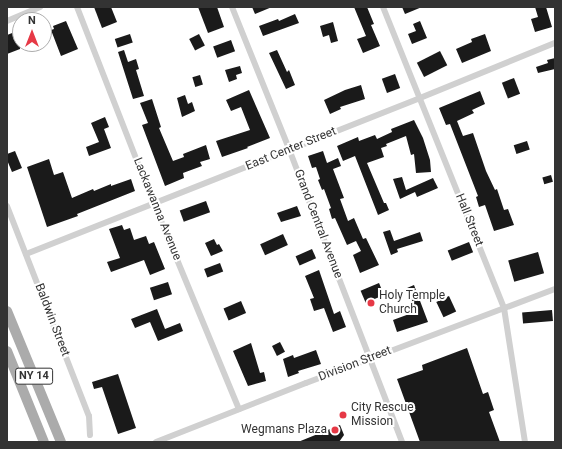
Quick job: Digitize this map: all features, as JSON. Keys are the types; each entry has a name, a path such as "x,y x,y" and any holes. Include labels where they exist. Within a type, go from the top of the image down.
{"main road":[{"name":"NY 14","path":"7,311 61,442"},
{"name":"NY 14","path":"7,351 44,442"}],"street":[{"path":"7,21 40,7"},
{"name":"Lackawanna Avenue","path":"77,7 154,204 239,409"},
{"name":"Grand Central Avenue","path":"232,7 289,149 402,442"},
{"name":"Hall Street","path":"383,7 504,308 525,442"},
{"name":"East Center Street","path":"26,254 555,43"},
{"name":"Baldwin Street","path":"7,206 89,416 90,436"},
{"name":"Division Street","path":"156,442 555,289"}],"building":[{"path":"94,7 111,7 117,22 102,28"},
{"path":"198,7 217,7 224,27 208,33"},
{"path":"252,7 272,7 255,14"},
{"path":"354,7 367,7 374,24 371,25 380,46 363,53 357,39 366,36"},
{"path":"402,7 422,7 405,14"},
{"path":"535,7 546,7 552,27 535,32 531,19 538,17"},
{"path":"295,14 299,23 263,36 259,26 278,19 279,21"},
{"path":"66,21 78,49 61,56 52,33 52,30 54,29 53,26"},
{"path":"420,21 427,38 412,44 408,34 416,31 413,24"},
{"path":"333,22 338,41 331,43 329,35 323,37 320,26"},
{"path":"12,33 12,52 7,54 7,35"},
{"path":"130,34 133,43 118,48 115,39"},
{"path":"199,34 205,46 195,51 189,39"},
{"path":"485,34 491,51 462,63 456,49 472,42 471,39"},
{"path":"231,40 235,51 217,58 213,46"},
{"path":"124,50 128,62 136,59 139,69 136,70 144,96 133,99 118,52"},
{"path":"277,50 287,72 289,70 295,85 286,89 269,53"},
{"path":"440,51 447,65 424,77 417,63"},
{"path":"555,58 555,69 538,73 536,67 548,63 547,60"},
{"path":"240,66 242,73 236,75 237,79 229,82 225,70"},
{"path":"395,74 400,88 387,93 382,79"},
{"path":"200,75 203,85 195,87 192,77"},
{"path":"514,78 520,94 508,99 502,83"},
{"path":"361,85 365,99 340,107 341,109 330,114 324,100 345,90"},
{"path":"249,90 270,138 247,147 248,148 222,157 216,141 250,130 241,107 231,111 226,100"},
{"path":"480,91 485,104 472,110 474,113 457,121 463,136 473,133 486,171 495,190 497,189 504,210 508,209 514,225 494,231 485,205 479,207 476,197 478,196 450,124 446,125 439,108"},
{"path":"185,95 188,104 192,102 195,111 182,117 177,98"},
{"path":"152,99 161,127 159,128 173,161 184,157 183,154 206,145 210,159 200,162 202,166 183,173 184,178 165,186 142,125 148,123 140,103"},
{"path":"105,117 109,127 104,129 111,148 89,156 86,147 99,142 91,123"},
{"path":"414,120 423,138 430,160 431,172 416,173 414,154 411,155 406,136 386,144 387,146 381,148 384,157 367,163 384,203 386,203 389,210 378,215 355,156 343,161 337,146 358,137 359,141 375,135 377,139 392,132 391,129"},
{"path":"527,141 530,150 516,154 514,145"},
{"path":"15,151 22,168 12,172 7,160 7,154"},
{"path":"323,151 327,163 338,158 341,166 333,169 344,198 340,199 348,221 354,218 363,239 366,238 379,265 360,273 353,255 361,251 356,241 347,245 335,218 332,219 329,209 331,208 324,189 322,190 318,180 320,179 316,167 312,168 308,156"},
{"path":"49,159 54,175 63,172 72,198 93,189 94,191 111,184 111,186 131,179 135,191 77,214 78,216 47,227 27,167"},
{"path":"551,175 553,182 544,184 542,177"},
{"path":"402,177 406,190 433,178 438,188 417,197 415,192 400,199 393,179"},
{"path":"206,201 210,212 184,222 180,211"},
{"path":"297,206 301,216 281,222 277,213"},
{"path":"122,225 124,230 130,228 134,240 146,236 149,244 154,242 165,269 150,275 144,260 111,272 107,262 120,258 109,229"},
{"path":"390,230 394,241 420,232 423,241 397,249 398,252 391,255 383,232"},
{"path":"283,234 288,245 265,255 260,244"},
{"path":"214,239 223,251 211,256 205,243"},
{"path":"469,242 473,252 452,261 448,251"},
{"path":"312,249 316,258 300,265 296,256"},
{"path":"538,252 544,273 514,282 508,261"},
{"path":"220,263 223,271 207,277 204,269"},
{"path":"319,270 334,314 340,311 346,327 333,332 324,308 314,311 310,299 314,298 305,276"},
{"path":"168,282 172,294 154,300 150,288"},
{"path":"379,283 384,295 366,303 361,291"},
{"path":"414,285 428,322 397,332 393,320 412,313 411,308 414,307 407,288"},
{"path":"449,296 456,311 443,317 436,302"},
{"path":"241,301 246,313 229,320 224,308"},
{"path":"157,309 165,329 180,323 183,331 158,341 150,322 135,328 131,319"},
{"path":"552,310 553,321 523,324 522,313"},
{"path":"280,342 285,352 277,356 272,346"},
{"path":"251,343 260,373 264,372 266,381 248,386 233,351"},
{"path":"467,348 483,394 488,392 494,410 489,412 500,442 420,442 397,379 423,370 422,365"},
{"path":"316,350 321,364 298,371 299,373 288,377 283,359 293,355 294,358"},
{"path":"118,374 136,428 118,434 102,387 94,389 92,382"},
{"name":"Wegmans Plaza","path":"340,425 344,435 339,442 298,442"}],"place":[{"name":"Holy Temple Church","path":"371,303"},
{"name":"City Rescue Mission","path":"343,415"},
{"name":"Wegmans Plaza","path":"335,430"}]}
